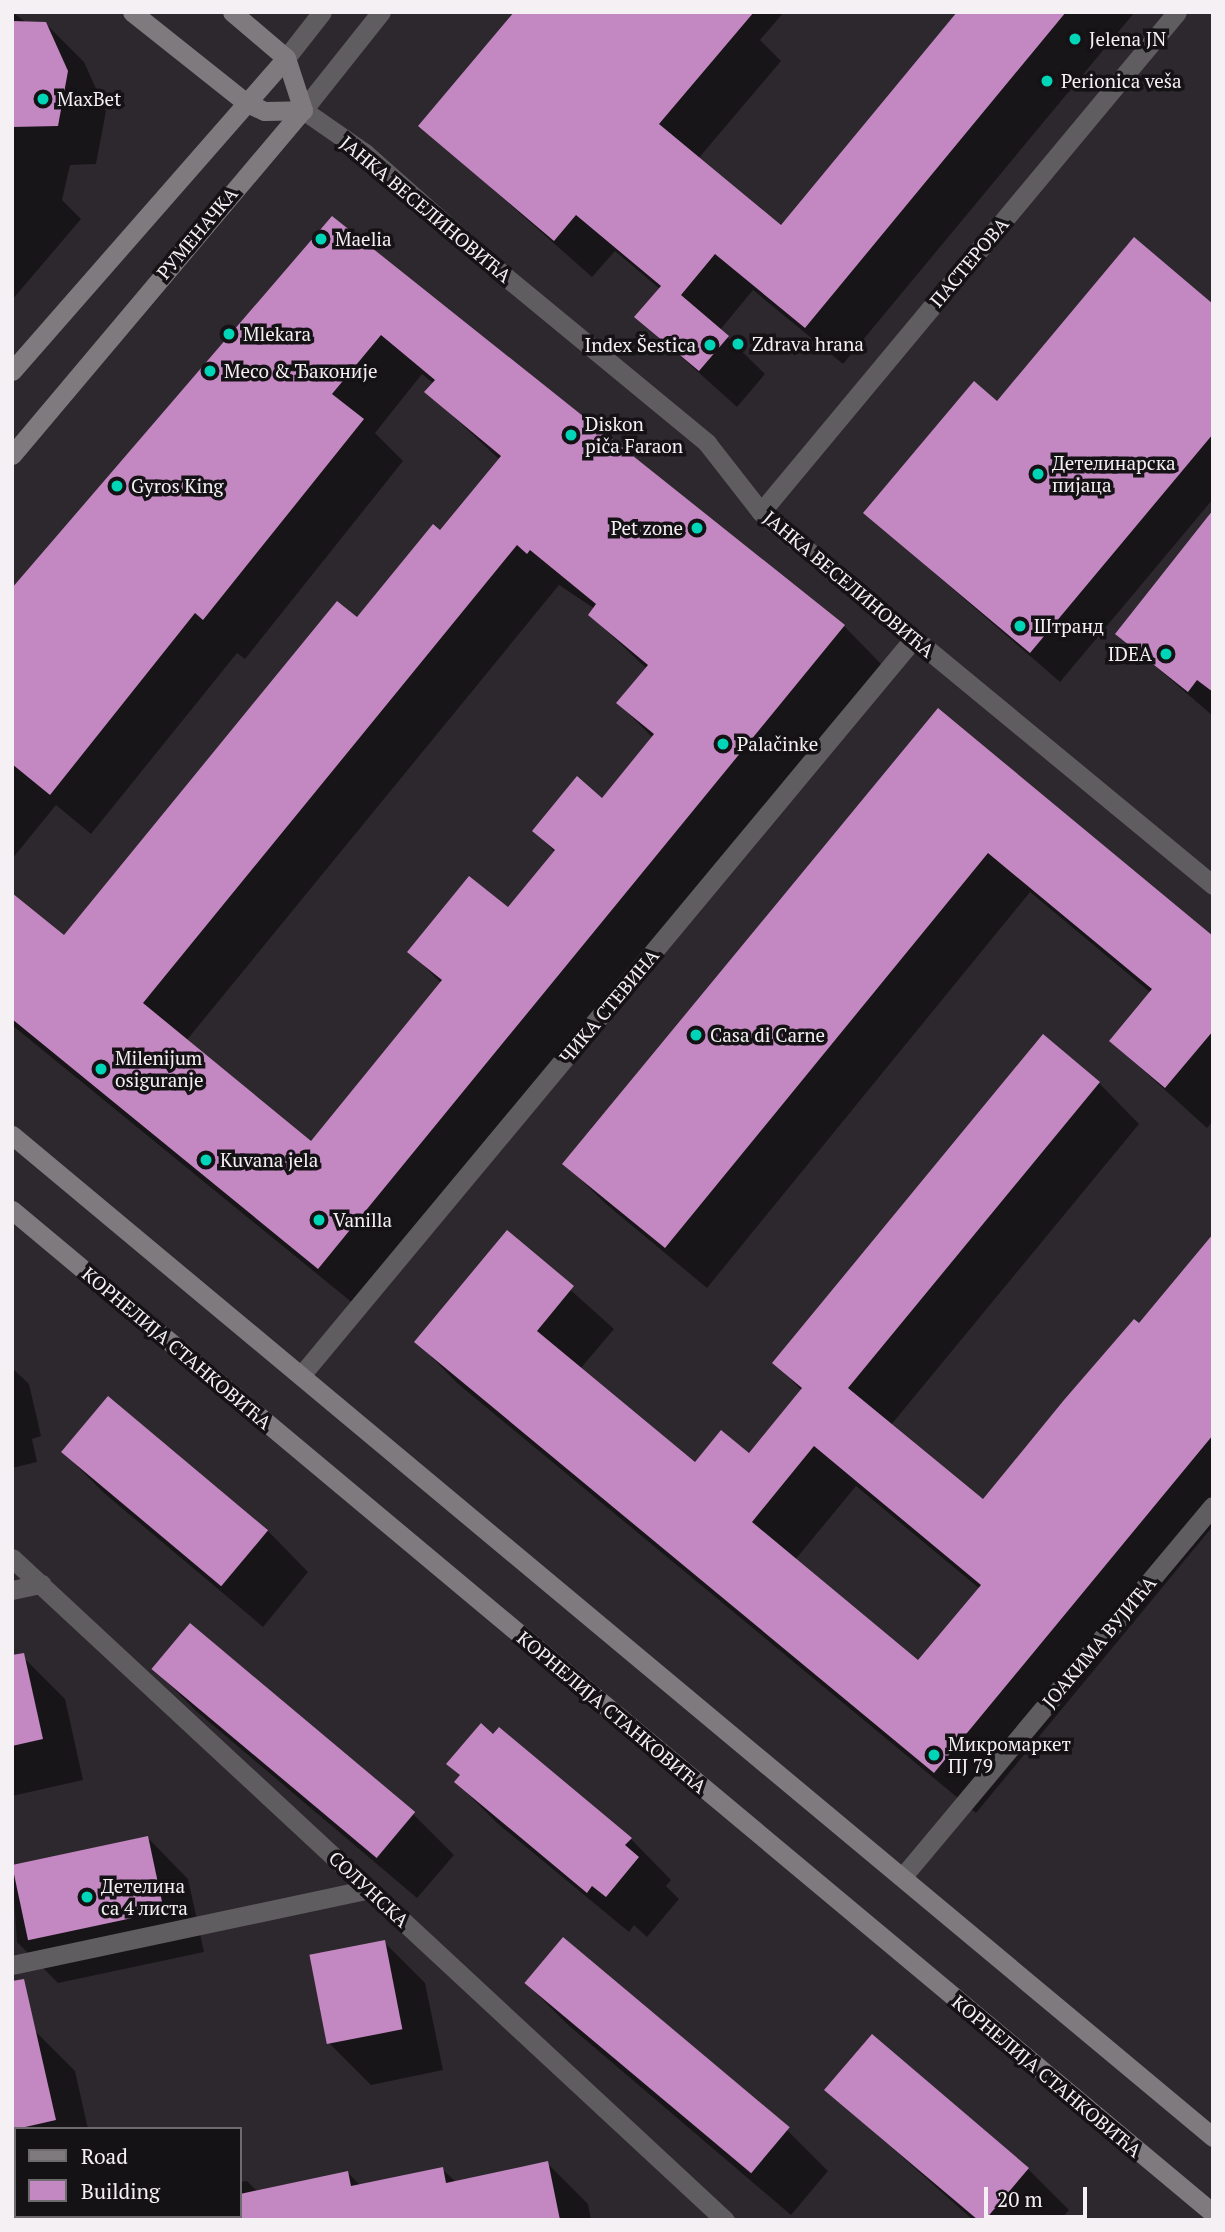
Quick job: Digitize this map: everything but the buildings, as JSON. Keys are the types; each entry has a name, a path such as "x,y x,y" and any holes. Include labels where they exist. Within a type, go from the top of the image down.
{"main road":[{"path":"132,12 245,102 264,111 303,110 286,58 232,12"},
{"path":"12,372 286,58"},
{"name":"РУМЕНАЧКА","path":"12,455 303,110"},
{"path":"12,1135 303,1373 1213,2137"},
{"name":"КОРНЕЛИЈА СТАНКОВИЋА","path":"12,1210 1213,2213"}],"street":[{"path":"286,58 323,12"},
{"name":"РУМЕНАЧКА","path":"303,110 381,12"},
{"name":"ПАСТЕРОВА","path":"761,512 1177,12"},
{"name":"ЈАНКА ВЕСЕЛИНОВИЋА","path":"303,110 365,153 489,263 707,443 761,512 1213,886"},
{"name":"ЧИКА СТЕВИНА","path":"303,1373 914,638"},
{"name":"ЈОАКИМА ВУЈИЋА","path":"904,1875 1213,1506"},
{"name":"СОЛУНСКА","path":"12,1558 725,2220"},
{"path":"12,1590 41,1584"},
{"path":"12,1965 369,1889"}],"place":[{"name":"Jelena JN","path":"1075,39"},
{"name":"Perionica veša","path":"1047,81"},
{"name":"MaxBet","path":"43,99"},
{"name":"Maelia","path":"321,239"},
{"name":"Mlekara","path":"229,334"},
{"name":"Zdrava hrana","path":"738,344"},
{"name":"Index Šestica","path":"710,345"},
{"name":"Месо & Ђаконије","path":"210,371"},
{"name":"Diskon piča Faraon","path":"571,435"},
{"name":"Детелинарска пијаца","path":"1038,474"},
{"name":"Gyros King","path":"117,486"},
{"name":"Pet zone","path":"697,528"},
{"name":"Штранд","path":"1020,626"},
{"name":"IDEA","path":"1166,654"},
{"name":"Palačinke","path":"723,744"},
{"name":"Casa di Carne","path":"696,1035"},
{"name":"Milenijum osiguranje","path":"101,1069"},
{"name":"Kuvana jela","path":"206,1160"},
{"name":"Vanilla","path":"319,1220"},
{"name":"Микромаркет ПЈ 79","path":"934,1755"},
{"name":"Детелина са 4 листа","path":"87,1897"}]}
